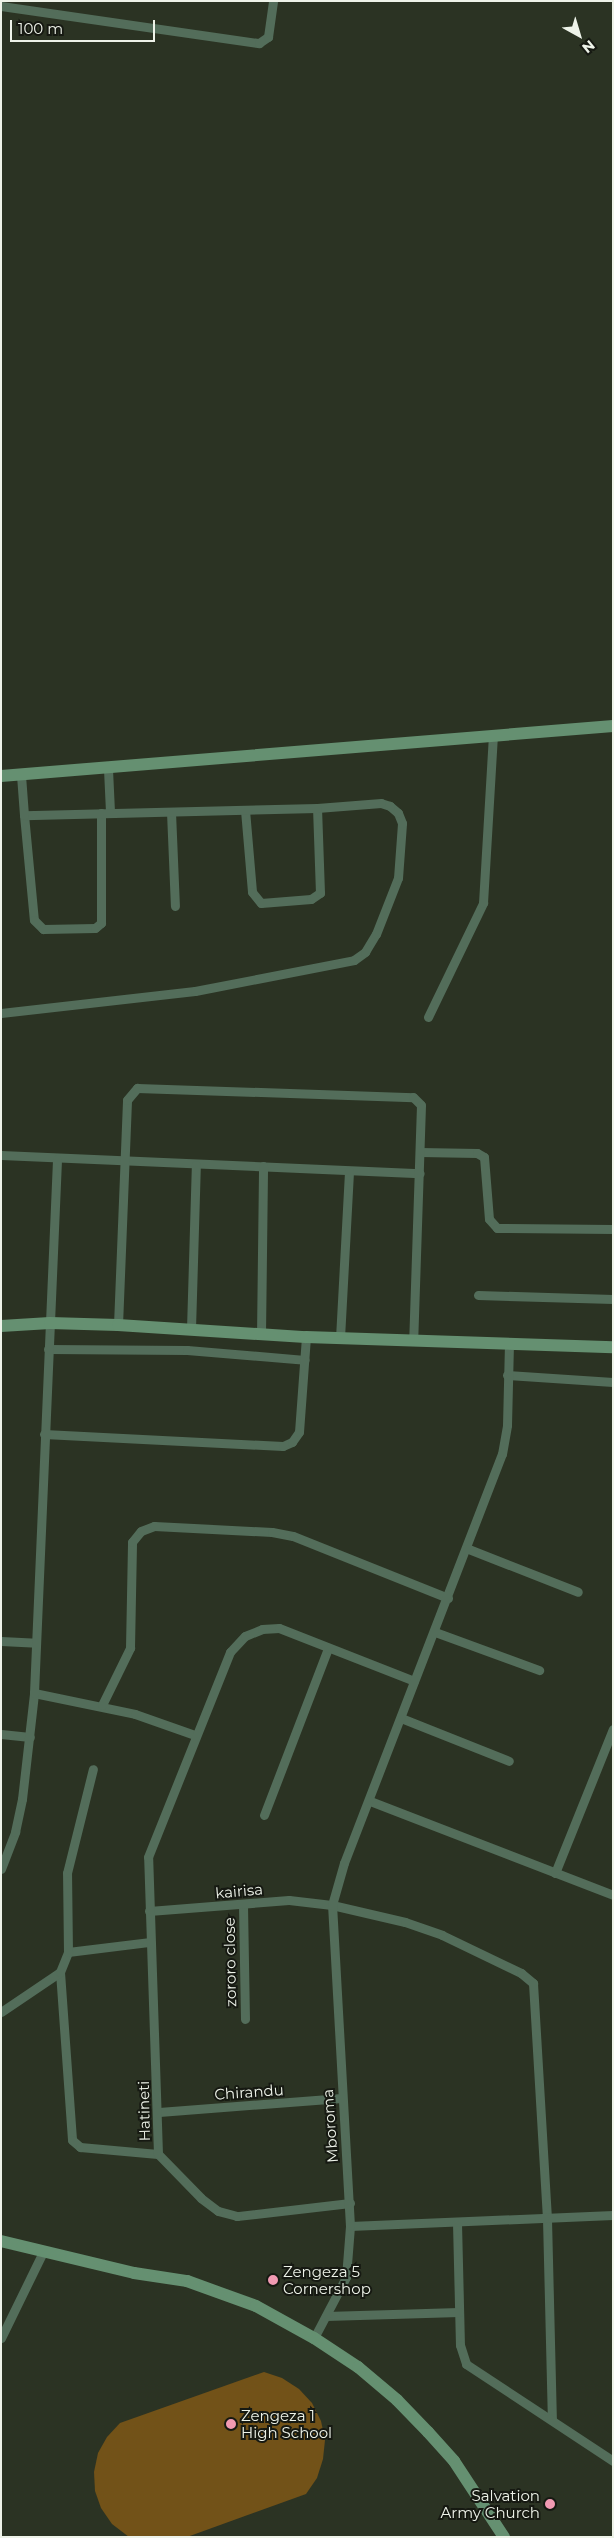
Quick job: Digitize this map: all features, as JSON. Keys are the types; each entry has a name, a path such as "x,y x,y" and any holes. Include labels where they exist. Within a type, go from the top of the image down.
{"street":[{"path":"1,6 259,43 268,37 273,1"},
{"path":"1,776 108,769 613,726"},
{"path":"428,1016 483,903 493,736"},
{"path":"21,774 34,920 44,929 94,928 101,923 108,769"},
{"path":"1,1013 145,998 250,983 359,957 376,934 398,878 402,823 398,813 381,803 317,808 24,816"},
{"path":"245,810 252,892 261,903 311,899 320,893 317,808"},
{"path":"171,812 175,906"},
{"path":"118,1325 123,1162 128,1100 137,1088 413,1097 421,1105 413,1341"},
{"path":"420,1152 477,1152 484,1157 489,1219 497,1228 613,1229"},
{"path":"1,1155 196,1166 263,1166 420,1173"},
{"path":"1,1869 15,1832 30,1737 34,1693 57,1159"},
{"path":"191,1329 196,1166"},
{"path":"261,1335 263,1166"},
{"path":"340,1338 349,1171"},
{"path":"478,1295 613,1299"},
{"path":"1,1326 50,1323 118,1325 261,1335 613,1347"},
{"path":"44,1434 283,1446 292,1442 298,1432 306,1337"},
{"name":"Mboroma","path":"314,2338 346,2277 350,2226 350,2203 341,2098 341,2039 332,1905 344,1863 370,1801 414,1681 448,1598 505,1441 509,1342"},
{"path":"48,1349 188,1350 305,1360"},
{"path":"507,1375 613,1382"},
{"path":"102,1705 130,1648 132,1542 141,1530 147,1528 272,1532 293,1536 448,1598"},
{"path":"466,1548 578,1592"},
{"name":"Hatineti","path":"350,2203 237,2216 218,2211 201,2198 158,2154 159,2112 150,1942 148,1858 195,1735 230,1652 245,1636 262,1629 279,1628 414,1681"},
{"path":"435,1632 538,1670"},
{"path":"1,1641 36,1643"},
{"path":"264,1815 328,1648"},
{"path":"34,1693 102,1705 195,1735"},
{"path":"401,1718 509,1761"},
{"path":"555,1873 613,1729"},
{"path":"1,1734 30,1737"},
{"path":"93,1769 67,1873 68,1952 60,1972 72,2140 80,2147 158,2154"},
{"path":"370,1801 613,1895"},
{"name":"kairisa","path":"149,1911 289,1900 332,1905 396,1919 442,1935 521,1973 533,1983 547,2219"},
{"name":"zororo close","path":"243,1905 245,2019"},
{"path":"68,1952 150,1942"},
{"path":"1,2012 60,1972"},
{"name":"Chirandu","path":"159,2112 341,2098"},
{"path":"350,2226 458,2223 613,2215"},
{"path":"547,2219 552,2420"},
{"path":"458,2223 461,2350 466,2364 613,2461"},
{"path":"1,2241 134,2273 194,2283 256,2306 314,2338 358,2367 422,2425 454,2460 504,2537"},
{"path":"1,2338 44,2250"},
{"path":"326,2316 459,2312"}],"shaded area":[{"path":"264,2372 282,2378 299,2389 312,2403 321,2421 325,2440 323,2459 317,2478 306,2494 187,2537 129,2537 112,2524 101,2508 95,2491 94,2472 98,2453 107,2437 120,2423"}],"place":[{"name":"Zengeza 5 Cornershop","path":"273,2280"},
{"name":"Zengeza 1 High School","path":"231,2424"},
{"name":"Salvation Army Church","path":"550,2504"}]}
